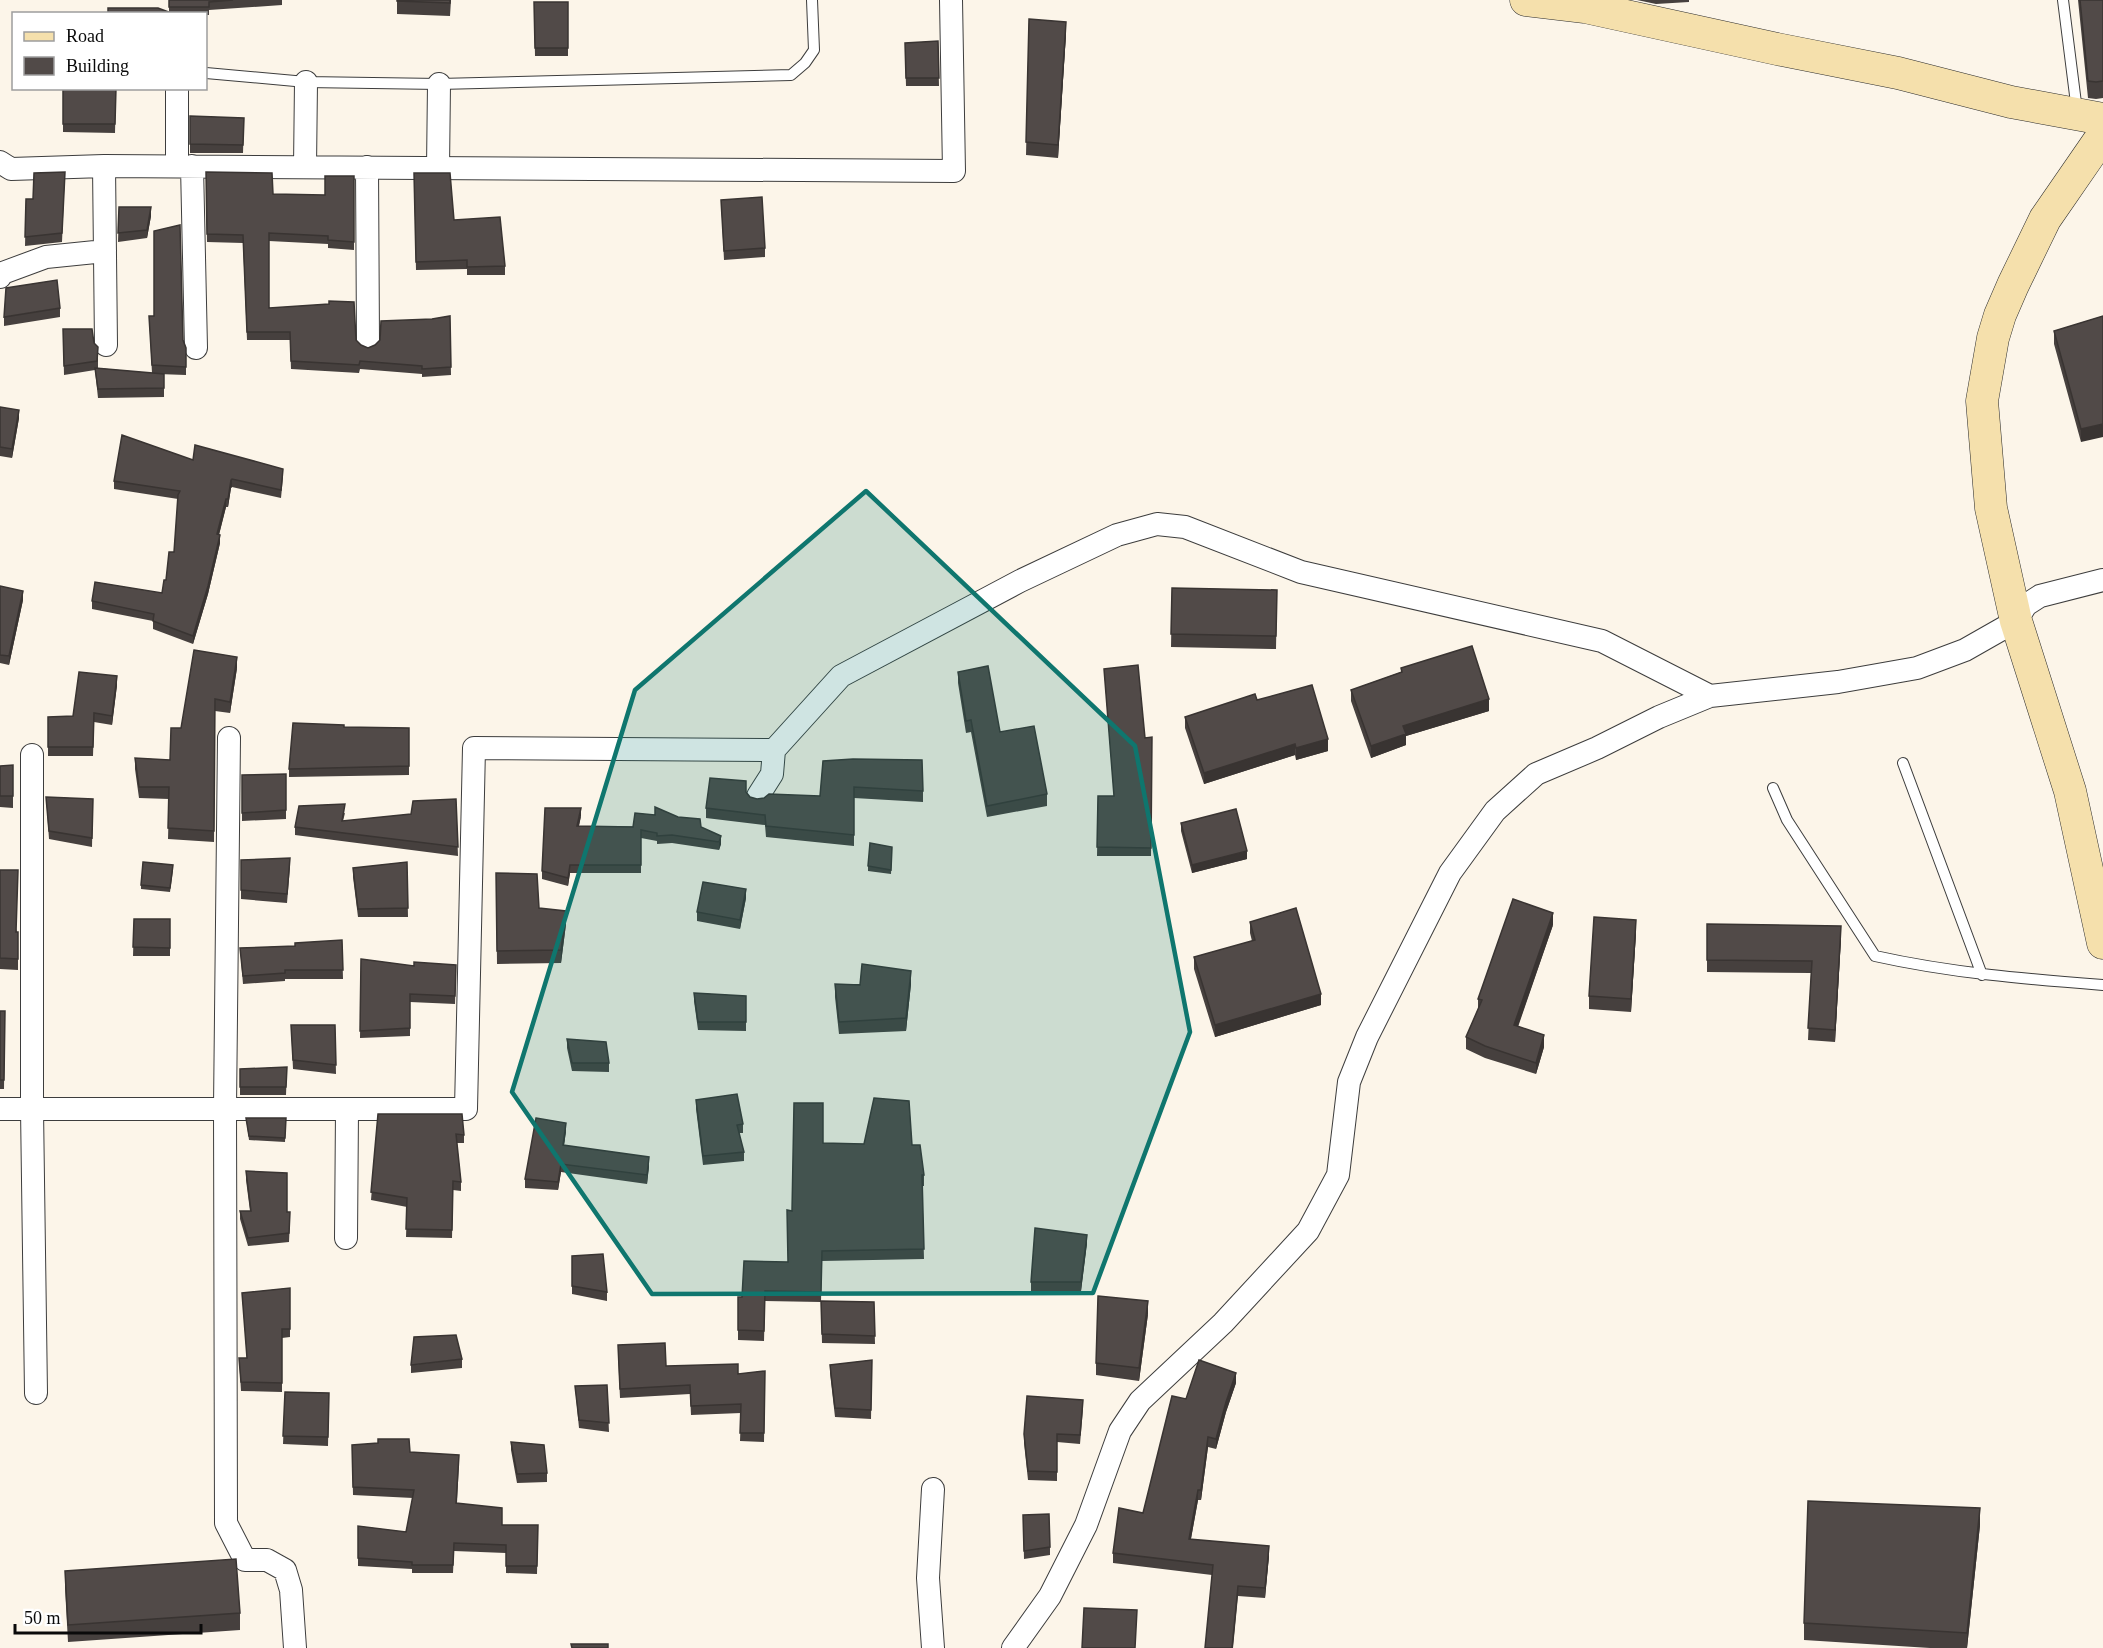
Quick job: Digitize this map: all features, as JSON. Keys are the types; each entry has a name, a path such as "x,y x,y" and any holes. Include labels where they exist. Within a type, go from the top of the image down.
{"main road":[{"path":"1526,0 1585,7 1777,50 1898,73 2011,102 2090,116"},
{"path":"2103,135 2045,219 2000,315 1989,356 1982,401 1991,508 2016,621 2070,791 2103,943"}],"street":[{"path":"0,162 11,169 185,166 954,171 951,0"},
{"path":"305,167 306,82"},
{"path":"438,168 439,84"},
{"path":"177,90 185,166 196,348"},
{"path":"104,166 106,345"},
{"path":"367,167 368,342"},
{"path":"0,277 0,274 45,257 105,251"},
{"path":"758,796 772,774 774,750 840,676 1020,581 1117,536 1157,524 1185,527 1301,572 1602,641 1710,696"},
{"path":"1013,1648 1050,1596 1086,1525 1120,1431 1140,1401 1223,1323 1308,1231 1338,1175 1349,1082 1367,1037 1450,873 1495,811 1536,774 1710,696 1838,682 1917,668 1965,650 2016,621 2026,605 2040,596 2103,580"},
{"path":"229,738 225,1108 226,1523 245,1560 267,1560 285,1570 291,1590 295,1648"},
{"path":"0,1109 225,1108 347,1111 466,1109 474,748 774,750"},
{"path":"32,755 32,1109 36,1393"},
{"path":"346,1238 347,1111"},
{"path":"933,1489 927,1578 933,1648"}],"lane":[{"path":"207,73 306,82 439,84 791,75 805,63 814,50 812,0"},
{"path":"2063,0 2090,116"},
{"path":"1903,763 1982,975"},
{"path":"1773,788 1787,820 1875,956 1926,968 2103,985"}],"highlighted area":[{"path":"866,491 1135,746 1190,1032 1093,1293 652,1294 512,1092 635,690"}],"building":[{"path":"169,0 233,0 209,2 209,7 169,7"},
{"path":"450,0 450,3 397,1"},
{"path":"2080,0 2103,0 2103,81 2088,81"},
{"path":"534,2 568,2 568,48 535,48"},
{"path":"108,8 158,8 169,12 108,12"},
{"path":"1029,19 1066,22 1058,145 1026,142"},
{"path":"938,41 939,78 906,78 905,43"},
{"path":"63,90 116,90 115,124 63,124"},
{"path":"190,116 244,118 243,145 190,144"},
{"path":"65,172 62,233 25,237 26,199 33,199 34,173"},
{"path":"206,172 272,173 273,194 325,195 325,176 354,176 354,242 328,240 328,236 269,233 269,308 329,304 329,301 354,302 356,340 368,348 380,340 381,321 450,316 451,367 422,369 422,366 360,361 359,365 291,361 290,332 247,332 243,235 207,234"},
{"path":"414,173 450,173 454,220 500,217 505,266 467,267 467,260 416,262"},
{"path":"762,197 765,248 724,251 721,200"},
{"path":"119,207 151,207 147,230 118,233"},
{"path":"180,225 183,340 186,348 186,367 152,365 149,316 154,316 154,231"},
{"path":"57,280 60,308 4,317 6,288"},
{"path":"2103,316 2103,424 2081,429 2054,331"},
{"path":"63,329 92,329 94,343 98,347 97,361 64,366"},
{"path":"95,368 164,374 164,388 98,389"},
{"path":"0,407 19,410 12,449 0,447"},
{"path":"122,435 193,460 195,445 283,469 281,490 231,480 228,499 226,499 217,534 220,535 208,586 193,636 153,621 154,614 92,601 95,582 162,593 169,552 174,552 180,491 114,481"},
{"path":"0,586 23,591 9,656 0,655"},
{"path":"1172,588 1277,590 1276,636 1171,634"},
{"path":"1472,646 1489,699 1403,726 1406,734 1371,746 1351,690 1402,672 1401,668"},
{"path":"194,650 237,657 230,702 215,699 214,831 168,828 169,787 139,787 135,758 170,760 171,728 181,728"},
{"path":"1138,665 1145,738 1152,737 1151,848 1097,847 1098,796 1114,796 1104,669"},
{"path":"988,666 1000,732 1034,726 1047,794 987,806 971,720 966,721 958,672"},
{"path":"79,672 117,676 112,716 94,713 93,747 48,747 48,717 73,716"},
{"path":"1312,685 1328,739 1296,748 1295,744 1204,773 1185,717 1255,694 1257,700"},
{"path":"293,723 344,725 344,727 409,728 409,766 289,769"},
{"path":"922,760 923,791 854,787 854,835 766,826 765,815 706,808 710,778 746,781 746,792 750,797 757,799 769,794 820,796 823,761"},
{"path":"13,765 13,796 0,796 0,766"},
{"path":"286,774 286,810 242,813 242,775"},
{"path":"46,797 93,799 92,838 49,831"},
{"path":"456,799 458,847 295,827 299,806 345,804 342,821 411,814 413,801"},
{"path":"655,807 678,817 700,819 701,827 721,836 719,842 672,835 657,836 657,833 641,830 641,865 570,865 568,878 542,871 545,808 581,808 577,826 633,827 635,813 655,815"},
{"path":"1236,809 1247,851 1192,865 1181,823"},
{"path":"870,843 892,847 891,870 868,866"},
{"path":"290,858 287,894 241,890 241,860"},
{"path":"143,862 173,865 170,888 141,885"},
{"path":"407,862 408,908 358,909 353,868"},
{"path":"0,870 18,870 16,932 18,932 18,959 0,958"},
{"path":"496,873 537,874 539,908 566,911 561,950 497,951"},
{"path":"703,882 746,889 740,920 697,912"},
{"path":"1513,899 1553,913 1514,1025 1544,1035 1536,1063 1485,1046 1466,1037 1482,1000 1478,999"},
{"path":"1296,908 1321,994 1215,1025 1194,957 1255,940 1250,922"},
{"path":"1594,917 1636,920 1631,999 1589,996"},
{"path":"134,919 170,919 170,948 133,947"},
{"path":"1707,924 1841,926 1835,1030 1808,1028 1812,961 1707,960"},
{"path":"342,940 343,970 285,970 285,973 243,976 240,948 295,946 295,943"},
{"path":"361,959 414,966 414,962 456,965 455,996 410,994 410,1028 360,1031"},
{"path":"862,964 911,971 906,1018 839,1022 835,984 860,985"},
{"path":"694,993 746,996 746,1022 698,1022"},
{"path":"0,1011 5,1011 4,1080 0,1080"},
{"path":"291,1025 335,1025 336,1065 293,1060"},
{"path":"567,1039 606,1042 609,1063 572,1063"},
{"path":"287,1067 286,1087 240,1087 240,1069"},
{"path":"737,1094 743,1124 737,1125 744,1152 703,1156 696,1100"},
{"path":"874,1098 909,1101 912,1145 920,1145 924,1175 922,1175 924,1249 822,1251 821,1292 765,1291 764,1331 738,1330 738,1297 742,1297 744,1261 788,1262 787,1210 792,1211 794,1103 823,1103 823,1143 864,1144"},
{"path":"378,1114 462,1114 464,1135 456,1134 461,1182 453,1181 452,1230 406,1229 407,1198 371,1192"},
{"path":"246,1118 286,1118 285,1138 249,1136"},
{"path":"536,1118 566,1123 563,1145 649,1157 647,1175 561,1164 558,1182 525,1179"},
{"path":"246,1171 287,1173 289,1233 248,1238 240,1211 251,1211"},
{"path":"1035,1228 1087,1235 1081,1282 1031,1282"},
{"path":"603,1254 607,1292 572,1286 572,1256"},
{"path":"290,1288 290,1329 282,1329 282,1383 241,1382 239,1358 247,1358 242,1293"},
{"path":"1098,1296 1148,1301 1139,1368 1096,1363"},
{"path":"821,1301 874,1302 875,1336 822,1334"},
{"path":"456,1335 462,1359 411,1365 414,1337"},
{"path":"665,1343 666,1366 738,1364 738,1374 765,1371 764,1433 740,1433 741,1404 691,1406 690,1385 620,1389 618,1345"},
{"path":"872,1360 871,1410 835,1408 830,1365"},
{"path":"1199,1360 1236,1373 1216,1439 1208,1437 1201,1490 1198,1490 1189,1539 1269,1546 1265,1588 1238,1586 1232,1648 1205,1648 1213,1565 1113,1553 1119,1508 1143,1513 1172,1396 1186,1399"},
{"path":"607,1385 609,1423 579,1420 575,1386"},
{"path":"285,1392 329,1393 328,1437 283,1436"},
{"path":"1027,1396 1083,1400 1080,1435 1057,1434 1057,1472 1028,1471 1024,1434"},
{"path":"378,1439 409,1439 410,1452 459,1455 456,1503 502,1508 502,1525 538,1525 537,1566 506,1566 506,1545 454,1543 453,1565 412,1565 412,1562 358,1558 358,1526 406,1532 414,1490 353,1487 352,1445 378,1443"},
{"path":"511,1442 544,1445 547,1473 517,1474"},
{"path":"1808,1501 1980,1508 1967,1633 1804,1623"},
{"path":"1049,1514 1050,1547 1024,1551 1023,1515"},
{"path":"236,1559 240,1613 68,1625 65,1571"},
{"path":"1084,1608 1137,1610 1135,1648 1082,1648"},
{"path":"571,1644 608,1644 608,1648 572,1648"}]}
